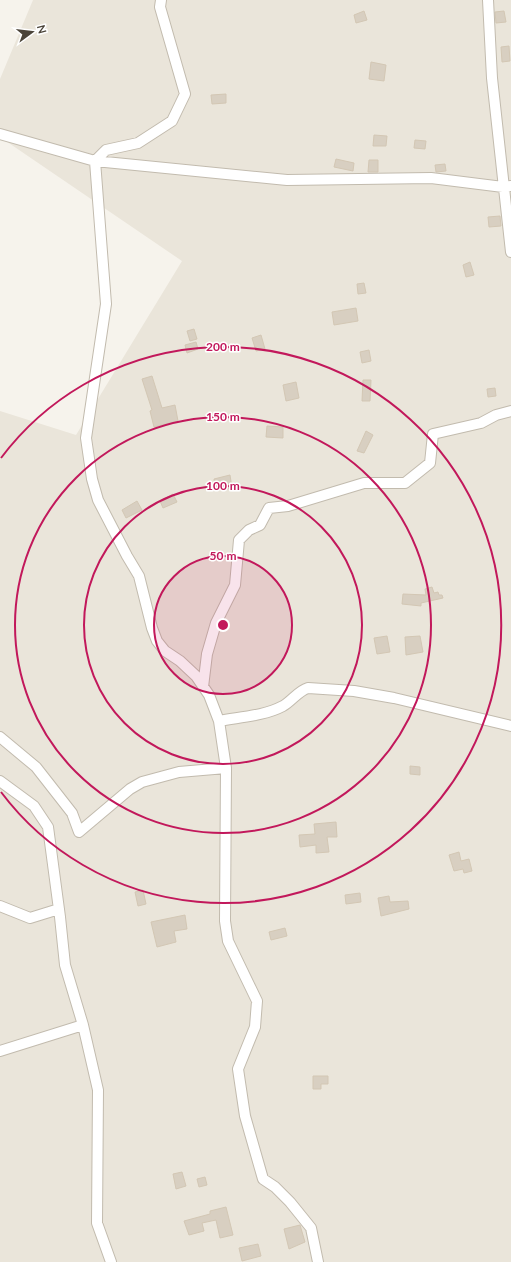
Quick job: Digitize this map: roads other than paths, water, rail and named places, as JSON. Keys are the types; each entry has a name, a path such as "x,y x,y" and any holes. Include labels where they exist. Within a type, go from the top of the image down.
{"street":[{"path":"161,0 161,14 185,94 172,120 138,142 106,150 95,161 106,304 86,438 92,479 98,500 139,576 152,628 157,641 165,651 180,661 196,676 209,695 219,721 226,768 225,921 228,941 257,1001 255,1027 238,1069 245,1116 263,1179 276,1187 311,1228 318,1262"},
{"path":"488,0 492,78 507,187 511,252"},
{"path":"0,134 95,161 287,180 431,178 507,187"},
{"path":"203,687 207,654 216,623 235,585 239,540 249,530 260,525 269,508 288,506 364,483 405,482 430,463 433,434 480,423 496,415 511,411"},
{"path":"219,721 270,712 285,705 302,690 308,688 360,692 394,698 511,726"},
{"path":"0,737 36,767 72,813 79,832 130,789 142,782 179,772 226,768"},
{"path":"0,781 34,806 48,827 65,964 83,1025 98,1090 97,1223 111,1262"},
{"path":"0,906 30,918 59,910"},
{"path":"0,1051 83,1025"}]}
